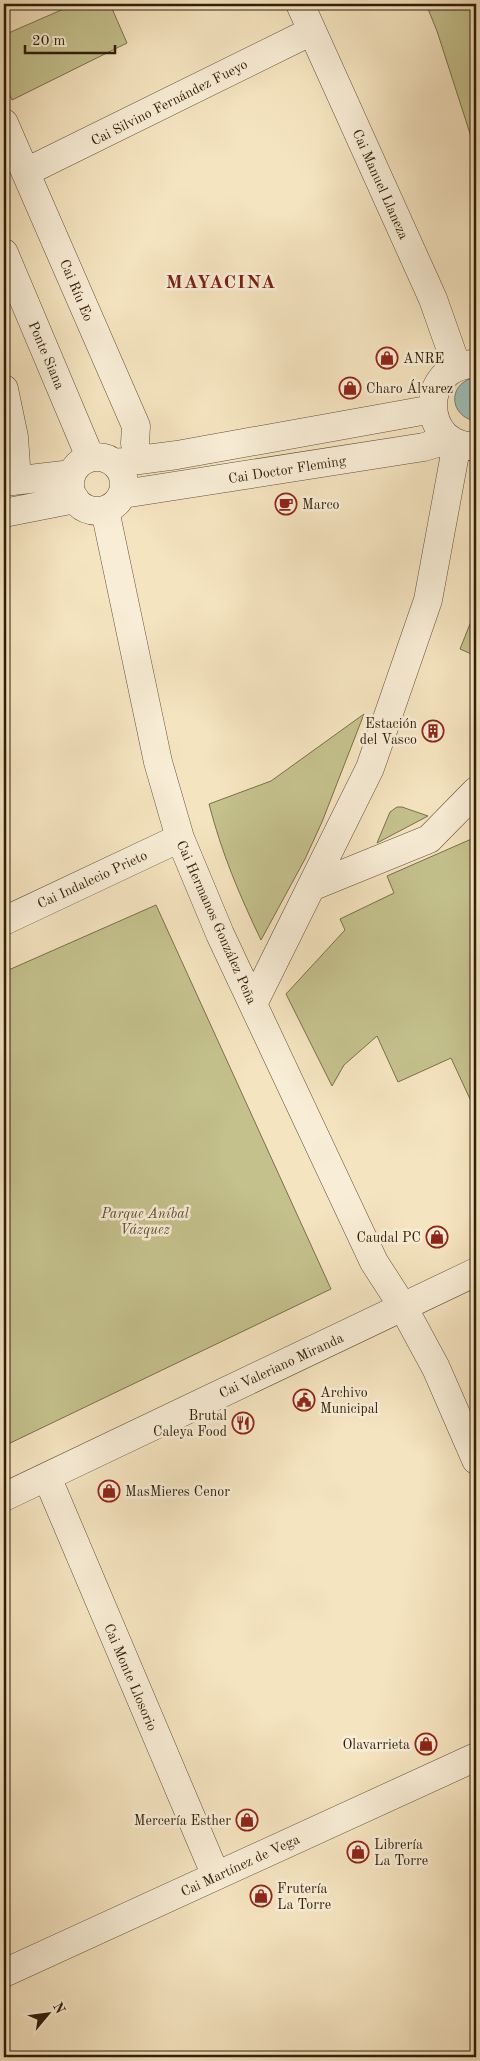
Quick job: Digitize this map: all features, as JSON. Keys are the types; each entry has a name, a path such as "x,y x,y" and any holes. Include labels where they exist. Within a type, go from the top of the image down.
{"street":[{"name":"Cai Manuel Llaneza","path":"300,4 432,299 467,365"},
{"name":"Cai Silvino Fernández Fueyo","path":"26,172 312,31"},
{"name":"Cai Ríu Eo","path":"4,123 136,426 135,443 127,462"},
{"name":"Ponte Siana","path":"4,253 26,304 79,477"},
{"path":"253,1004 370,768 428,600 461,443 440,429 432,409 433,396 438,383 446,374 467,365"},
{"path":"4,389 14,437 10,481 79,477"},
{"path":"4,513 79,477 99,456 127,462 432,409"},
{"name":"Cai Doctor Fleming","path":"79,477 80,505 88,509 114,502 424,447 461,443"},
{"path":"114,502 124,478 127,462"},
{"name":"Cai Hermanos González Peña","path":"114,502 158,762 180,838 220,934 374,1262 403,1307 436,1368 476,1460"},
{"path":"311,887 429,839 476,791"},
{"name":"Cai Indalecio Prieto","path":"4,921 180,838"},
{"name":"Cai Valeriano Miranda","path":"4,1497 476,1272"},
{"name":"Cai Monte Llosorio","path":"47,1477 216,1876"},
{"name":"Cai Martínez de Vega","path":"4,1973 476,1757"}],"green space":[{"path":"75,4 110,4 127,43 12,100 4,81 4,35"},
{"path":"426,4 476,4 476,152 437,31"},
{"path":"476,609 476,656 460,649"},
{"path":"364,714 322,822 305,859 261,940 232,874 209,804 271,781"},
{"path":"397,807 428,816 377,843 390,812"},
{"path":"476,837 476,1112 451,1058 398,1082 377,1036 344,1065 332,1086 286,994 345,930 340,919 394,893 387,876"},
{"name":"Parque Aníbal Vázquez","path":"156,905 331,1289 4,1446 4,972"}],"water":[{"path":"472,378 476,379 475,421 460,413 455,401 458,387"}],"place":[{"name":"ANRE","path":"387,358"},
{"name":"Charo Álvarez","path":"350,388"},
{"name":"Marco","path":"286,504"},
{"name":"Estación del Vasco","path":"433,731"},
{"name":"Caudal PC","path":"437,1237"},
{"name":"Archivo Municipal","path":"304,1400"},
{"name":"Brutal Caleya Food","path":"243,1423"},
{"name":"MasMieres Cenor","path":"109,1491"},
{"name":"Olavarrieta","path":"426,1744"},
{"name":"Mercería Esther","path":"247,1820"},
{"name":"Librería La Torre","path":"358,1852"},
{"name":"Frutería La Torre","path":"261,1896"}],"district":[{"name":"MAYACINA","path":"221,281"}]}
